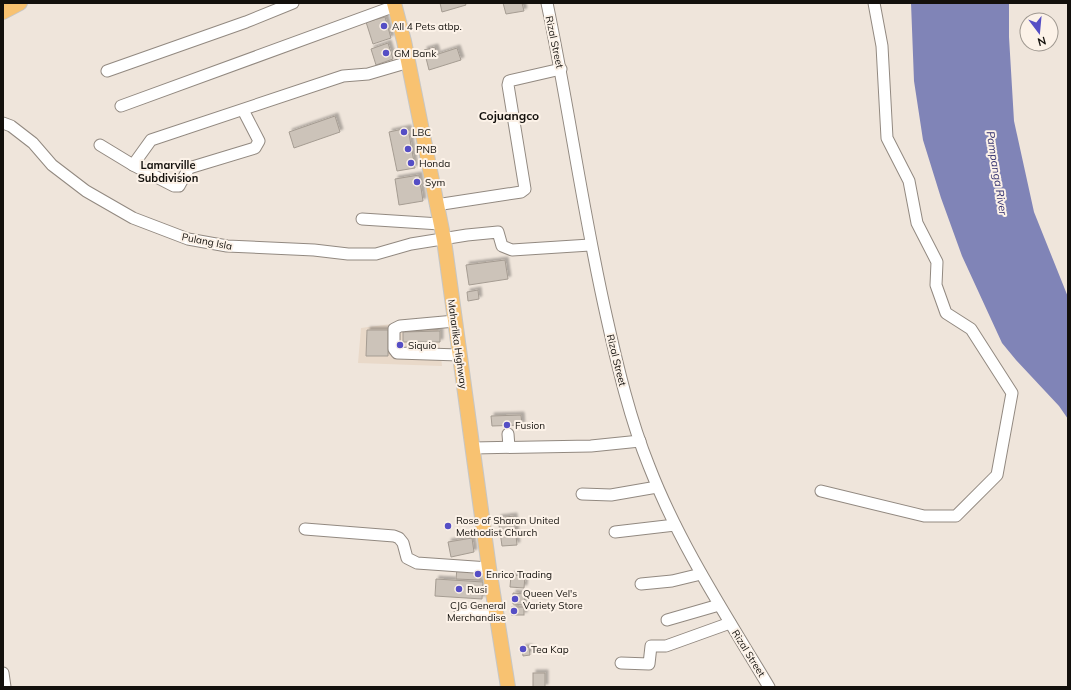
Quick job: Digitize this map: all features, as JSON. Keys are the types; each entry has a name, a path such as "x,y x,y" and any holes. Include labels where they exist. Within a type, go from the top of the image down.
{"main road":[{"name":"Maharlika Highway","path":"394,4 426,141 436,205 444,240 489,568 508,687"}],"street":[{"path":"107,71 246,22 294,3"},
{"name":"Rizal Street","path":"547,3 561,69 590,245 619,372 640,441 657,487 675,525 701,574 769,687"},
{"path":"821,491 924,516 956,516 997,475 1012,393 971,329 946,313 936,285 937,262 917,223 909,181 887,138 882,46 874,3"},
{"path":"121,106 394,4"},
{"path":"133,165 151,140 343,76 368,74 408,62"},
{"path":"436,205 522,192 525,189 508,85 509,81 561,69"},
{"path":"100,145 133,165 174,186 179,186 189,168 255,148 258,145 258,141 244,110"},
{"name":"Pulang Isla","path":"3,123 11,126 33,143 52,165 86,191 133,218 188,239 227,246 314,250 348,254 376,254 411,244 498,232 502,246 512,250 590,245"},
{"path":"362,219 440,224"},
{"path":"455,321 400,326 394,329 394,349 397,353 459,355"},
{"path":"508,434 509,447"},
{"path":"473,448 591,446 640,441"},
{"path":"582,494 611,495 657,487"},
{"path":"615,532 675,525"},
{"path":"305,529 399,538 403,543 407,558 417,562 489,568"},
{"path":"641,584 672,581 701,574"},
{"path":"667,620 719,605"},
{"path":"460,614 497,613"},
{"path":"621,663 649,664 651,646 666,646 730,623"},
{"path":"3,673 5,687"}],"shaded area":[{"name":"Siquio","path":"437,318 442,366 358,363 361,328"}],"water":[{"name":"Pampanga River","path":"911,3 1009,3 1009,37 1014,121 1034,212 1068,297 1068,419 1059,406 1002,343 962,256 941,198 923,140 914,81"}],"building":[{"path":"440,3 465,3 466,5 442,12"},
{"path":"503,3 522,3 524,11 506,14"},
{"path":"385,17 391,38 373,44 366,22"},
{"path":"388,43 393,59 376,65 371,49"},
{"path":"435,47 437,53 425,56 424,50"},
{"path":"457,48 461,60 429,70 426,58"},
{"path":"335,116 340,132 294,148 289,132"},
{"path":"408,128 415,168 397,171 389,132"},
{"path":"419,175 423,201 399,205 395,179"},
{"path":"505,260 508,279 469,285 466,265"},
{"path":"478,290 479,299 468,301 467,292"},
{"path":"367,330 388,330 388,356 366,356"},
{"path":"440,331 440,342 403,342 403,332"},
{"path":"521,415 522,425 492,426 491,416"},
{"path":"514,516 517,545 502,546 498,518"},
{"path":"472,538 474,552 451,557 448,542"},
{"path":"457,568 481,569 480,580 456,579"},
{"path":"511,575 525,576 524,588 510,587"},
{"name":"Rusi","path":"436,579 483,582 482,599 435,596"},
{"path":"513,593 525,594 524,605 513,604"},
{"path":"512,607 524,607 524,615 512,615"},
{"path":"529,647 530,655 523,656 522,648"},
{"path":"533,673 545,673 545,687 533,687"}],"place":[{"name":"All 4 Pets atbp.","path":"384,26"},
{"name":"GM Bank","path":"386,53"},
{"name":"LBC","path":"404,132"},
{"name":"PNB","path":"408,149"},
{"name":"Honda","path":"411,163"},
{"name":"Sym","path":"417,182"},
{"name":"Siquio","path":"400,345"},
{"name":"Fusion","path":"507,425"},
{"name":"Rose of Sharon United Methodist Church","path":"448,526"},
{"name":"Enrico Trading","path":"478,574"},
{"name":"Rusi","path":"459,589"},
{"name":"Queen Vel's Variety Store","path":"515,599"},
{"name":"CJG General Merchandise","path":"514,611"},
{"name":"Tea Kap","path":"523,649"}],"district":[{"name":"Cojuangco","path":"509,116"},
{"name":"Lamarville Subdivision","path":"168,171"}]}
